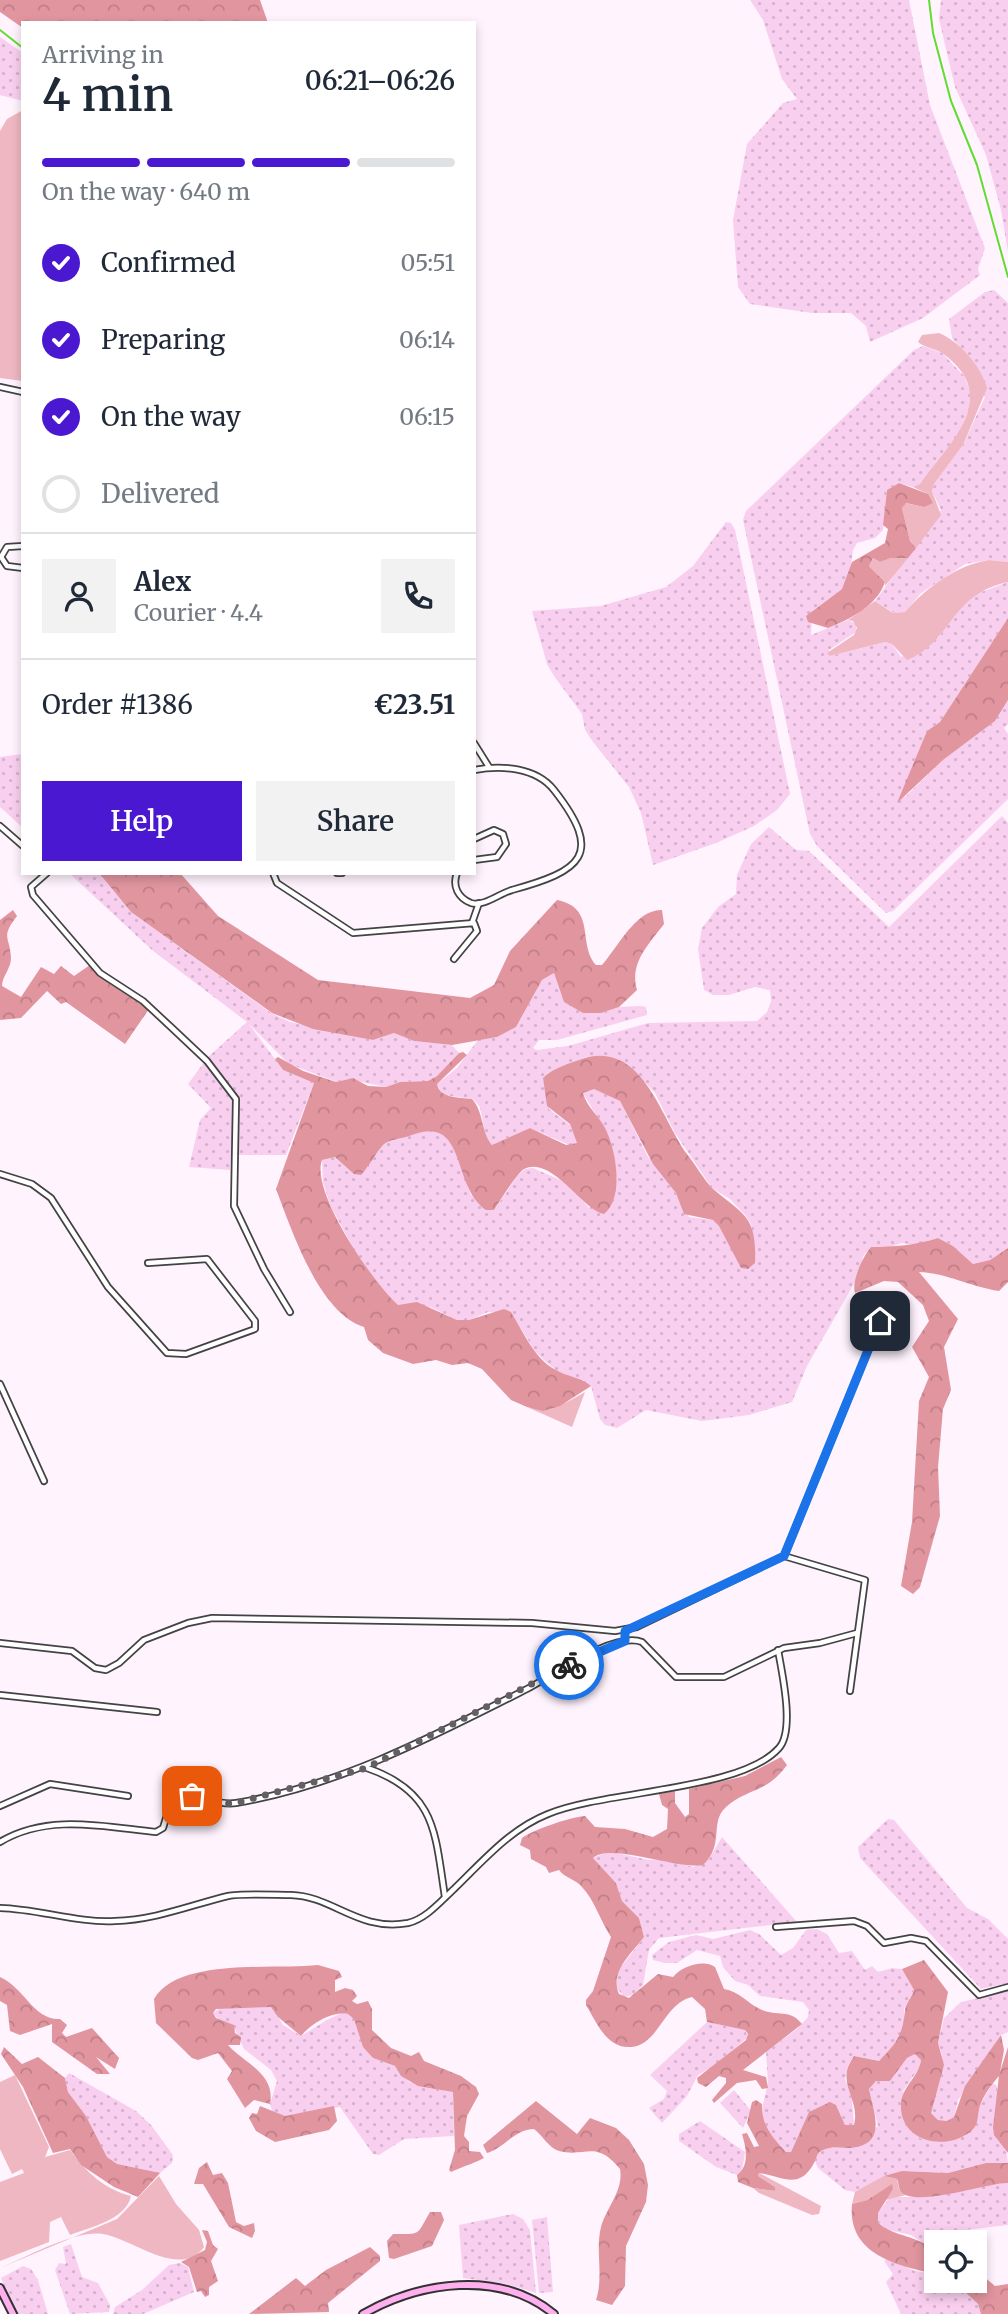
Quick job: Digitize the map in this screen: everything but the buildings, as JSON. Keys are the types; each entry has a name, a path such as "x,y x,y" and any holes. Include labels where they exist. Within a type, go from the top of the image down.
{"street":[{"path":"0,387 21,392"},
{"path":"21,546 8,547 1,556 6,565 21,568"},
{"path":"476,746 489,767"},
{"path":"456,875 454,885 458,893 468,901 480,903 505,892 549,879 578,858 583,844 568,810 547,783 513,769 489,767 476,770"},
{"path":"0,826 21,844"},
{"path":"476,838 494,830 503,835 506,844 497,857 476,860"},
{"path":"45,875 32,886 33,895 97,970 143,1002 172,1028 207,1061 236,1099 234,1206 264,1269 290,1312"},
{"path":"274,875 277,883 353,933 472,923"},
{"path":"472,923 480,903"},
{"path":"454,960 477,931 472,923"},
{"path":"0,1174 32,1184 51,1198 108,1287 167,1353 186,1354 255,1329 253,1320 206,1259 148,1263"},
{"path":"784,1556 880,1321"},
{"path":"0,1384 44,1481"},
{"path":"0,1643 72,1651 95,1668 104,1670 119,1663 146,1639 188,1623 216,1618 532,1623 625,1631 784,1556 866,1580 856,1633 850,1691"},
{"path":"625,1631 625,1641"},
{"path":"0,1842 37,1829 79,1823 156,1832 163,1828 172,1800 178,1795 236,1803 366,1768 523,1691 587,1655 625,1641 641,1641 669,1672 684,1679 727,1676 778,1650 828,1642 856,1633"},
{"path":"0,1908 114,1921 170,1913 232,1895 291,1895 319,1901 367,1922 403,1923 422,1917 509,1837 546,1814 583,1802 721,1776 754,1765 771,1755 784,1742 787,1729 778,1650"},
{"path":"0,1695 157,1712"},
{"path":"366,1768 409,1790 423,1804 434,1829 445,1897"},
{"path":"0,1806 50,1784 128,1796"},
{"path":"776,1927 841,1920 857,1921 884,1943 914,1938 928,1942 978,1994 1008,1987"},
{"path":"363,2314 406,2294 458,2284 518,2294 554,2314"},
{"path":"0,2288 13,2314"}],"shaded area":[{"path":"750,0 909,0 930,105 985,248 978,269 980,275 923,318 870,342 866,326 851,313 812,313 750,304 738,287 733,220 747,144 783,103 797,99 782,79 763,20"},
{"path":"941,0 1008,0 1008,252 1001,210 986,155 955,87 939,19"},
{"path":"0,37 21,52 21,100 0,95"},
{"path":"21,111 21,381 0,378 0,131 7,119"},
{"path":"994,290 1008,303 1008,562 989,560 965,564 921,593 905,612 894,613 875,601 941,510 932,491 934,484 963,445 985,397 971,360 952,338 949,319 985,292"},
{"path":"939,333 955,342 969,356 980,371 987,388 963,445 934,484 932,491 941,515 916,548 910,541 902,508 905,503 924,507 928,494 913,487 920,484 956,437 970,403 969,386 960,370 942,353 918,342 922,335"},
{"path":"923,346 942,353 964,376 971,393 970,406 956,442 920,484 913,487 899,483 887,490 883,530 875,538 857,543 853,550 850,573 842,589 812,611 811,635 848,620 856,624 856,632 829,650 830,656 885,642 892,644 901,657 939,637 956,611 976,594 1008,582 1008,618 940,722 927,731 904,798 943,760 995,721 1008,700 1008,724 1004,728 1008,734 1008,799 893,911 886,913 817,846 810,834 743,520 746,511 914,350"},
{"path":"726,522 731,523 735,530 790,794 777,810 754,826 716,843 653,865 641,813 629,787 585,730 582,714 547,664 532,611 601,606 666,587 693,566"},
{"path":"873,558 880,562 891,558 908,558 885,586 885,582 869,566"},
{"path":"989,560 1008,562 1008,582 988,588 974,597 922,652 907,660 892,644 885,642 830,656 827,653 854,635 857,628 853,621 848,620 875,601 893,613 905,612 943,578 965,567"},
{"path":"21,754 21,826 0,807 0,757"},
{"path":"1002,816 1008,823 1008,1248 990,1260 973,1264 953,1246 938,1238 915,1245 902,1243 890,1247 871,1247 863,1256 859,1275 807,1366 792,1402 749,1415 702,1421 646,1410 617,1428 605,1425 600,1419 591,1386 556,1370 546,1362 534,1350 511,1312 488,1312 469,1320 457,1320 431,1307 398,1305 381,1290 357,1255 330,1205 323,1182 322,1160 335,1157 346,1167 367,1168 371,1157 385,1142 423,1131 437,1130 451,1139 471,1195 494,1210 518,1175 525,1169 533,1168 567,1183 589,1208 617,1180 607,1133 583,1093 594,1088 620,1101 648,1157 672,1186 689,1217 713,1220 720,1226 734,1253 755,1254 751,1224 746,1216 730,1199 712,1188 675,1133 655,1093 619,1060 607,1056 586,1057 548,1073 543,1078 549,1109 570,1125 578,1142 572,1146 530,1128 492,1145 486,1139 480,1107 473,1099 443,1095 437,1084 457,1068 478,1040 497,1037 516,1027 542,980 554,973 564,1002 601,1013 619,1007 641,1006 646,1007 647,1015 557,1040 539,1040 533,1048 537,1050 568,1046 648,1023 757,1021 767,1012 771,1001 770,990 755,987 729,995 713,995 704,990 698,949 702,928 718,907 736,894 737,875 751,844 769,827 796,850 809,851 889,927"},
{"path":"71,875 101,875 131,912 271,1013 290,1022 373,1040 394,1033 414,1041 452,1045 459,1053 437,1076 428,1081 400,1082 386,1087 348,1079 337,1082 289,1064 249,1024 283,1070 314,1083 286,1155 231,1155 230,1170 189,1167 200,1120 211,1108 188,1084 208,1057 247,1022 152,950"},
{"path":"585,1392 572,1427 527,1407 557,1406"},
{"path":"888,1819 894,1820 967,1908 988,1919 1008,1939 1008,1983 981,1989 860,1858 858,1847"},
{"path":"722,1837 797,1922 659,1938 649,1950 643,1985 633,1995 624,1997 616,1987 618,1971 644,1937 639,1918 622,1901 616,1883 593,1858 605,1853 616,1853 649,1860 665,1859 693,1867 709,1859"},
{"path":"817,1929 827,1934 839,1953 852,1951 865,1970 872,1966 878,1972 892,1968 902,1969 914,1990 904,2009 905,2023 898,2041 879,2061 854,2056 849,2063 845,2079 852,2099 854,2125 845,2125 836,2105 809,2113 791,2152 786,2152 769,2133 761,2113 768,2083 766,2052 797,2029 808,2017 809,2010 803,2002 760,1996 748,1985 735,1981 723,1967 720,1956 697,1950 677,1963 665,1963 653,1960 652,1955 669,1942 696,1935 713,1939 750,1930 759,1934 781,1955 793,1948 806,1930"},
{"path":"1008,1991 1008,2032 1001,2035 958,2100 954,2117 947,2121 938,2120 931,2113 931,2105 942,2056 938,2043 944,2018 961,2002"},
{"path":"222,2007 272,2007 283,2025 301,2036 342,2013 354,2018 373,2058 395,2066 409,2082 453,2092 454,2136 404,2139 379,2155 373,2154 340,2107 285,2116 273,2113 270,2104 277,2081 271,2070 244,2049 233,2025 221,2022 213,2013"},
{"path":"707,2022 745,2030 748,2037 717,2064 698,2075 687,2096 662,2123 649,2108 664,2099 667,2091 650,2075"},
{"path":"915,2054 921,2060 920,2067 903,2091 921,2139 979,2106 993,2083 997,2086 1008,2163 986,2163 948,2173 902,2171 855,2192 845,2190 818,2168 815,2161 818,2153 826,2148 851,2148 878,2126 869,2089 876,2081 890,2081 907,2058"},
{"path":"69,2073 136,2111 151,2125 173,2155 172,2163 160,2173 151,2173 116,2164 107,2157 86,2116 68,2092 65,2078"},
{"path":"15,2075 49,2147 45,2157 70,2150 96,2179 131,2196 128,2204 115,2217 70,2235 61,2217 50,2222 49,2242 0,2261 0,2182 24,2173 22,2169 12,2174 0,2149 0,2082"},
{"path":"734,2090 751,2111 743,2128 720,2103"},
{"path":"700,2121 745,2152 742,2171 737,2175 716,2167 679,2141 679,2134"},
{"path":"759,2173 821,2206 819,2214 812,2215 759,2193 753,2188 775,2191 775,2187 758,2176"},
{"path":"159,2176 176,2204 199,2230 204,2247 194,2256 182,2259 155,2254 103,2234 71,2238 117,2219"},
{"path":"884,2176 897,2179 899,2189 906,2195 885,2200 893,2189 886,2188 867,2200 852,2204 855,2192"},
{"path":"994,2182 1008,2183 1008,2225 965,2230 924,2230 924,2243 911,2235 885,2229 878,2222 878,2213 890,2197 931,2197"},
{"path":"513,2214 523,2219 530,2230 536,2293 507,2284 463,2278 459,2225"},
{"path":"547,2217 553,2292 539,2293 532,2220"},
{"path":"71,2238 0,2268 51,2245"},
{"path":"71,2244 82,2277 98,2283 110,2305 109,2312 70,2314 55,2270 59,2263 66,2264 63,2247"},
{"path":"887,2259 924,2272 924,2293 966,2293 978,2304 981,2314 901,2314 886,2282 893,2274 884,2261"},
{"path":"180,2263 188,2267 194,2292 143,2314 113,2314 115,2307 142,2290 169,2265"},
{"path":"23,2266 31,2269 38,2280 48,2314 17,2314 1,2278"}],"green space":[{"path":"0,0 260,0 267,21 21,21 21,27 0,12"},
{"path":"899,483 928,494 933,503 924,507 906,503 902,508 910,541 916,548 908,558 891,558 880,562 873,558 869,566 885,582 876,598 862,611 828,628 808,622 806,616 842,589 852,562 885,543 888,529 883,525 887,490"},
{"path":"1008,618 1008,700 995,721 943,760 897,803 927,731 940,722"},
{"path":"101,875 182,875 218,916 318,980 470,998 494,985 510,951 557,900 569,904 582,918 588,947 596,965 602,965 628,930 644,916 662,910 664,924 638,963 635,980 637,990 619,1007 601,1013 583,1013 564,1002 554,973 542,980 516,1027 497,1037 452,1045 414,1041 394,1033 373,1040 313,1029 272,1013 131,912"},
{"path":"13,910 17,916 7,933 11,962 2,986 21,997 41,967 54,974 61,966 74,976 90,965 110,984 149,1009 125,1044 66,1002 61,1004 47,991 21,1018 0,1020 0,920"},
{"path":"463,1052 467,1055 437,1084 446,1095 472,1099 492,1145 530,1128 566,1145 577,1143 570,1124 547,1106 543,1078 576,1061 598,1056 617,1059 633,1069 646,1084 703,1177 740,1211 754,1235 755,1263 748,1269 741,1268 719,1226 713,1220 684,1214 676,1193 653,1164 620,1101 594,1089 583,1093 608,1135 615,1159 615,1196 604,1214 586,1203 556,1176 535,1167 524,1169 494,1210 486,1210 475,1199 467,1185 450,1142 441,1134 428,1131 386,1143 361,1175 354,1174 335,1157 322,1160 321,1175 325,1193 346,1237 374,1278 398,1305 417,1302 457,1320 469,1320 504,1309 511,1312 541,1359 560,1372 591,1386 560,1406 543,1411 511,1400 482,1369 468,1363 452,1365 436,1360 413,1364 383,1353 368,1340 364,1327 348,1319 321,1288 299,1247 276,1189 314,1083 283,1070 275,1059 278,1057 303,1071 336,1082 353,1078 368,1086 386,1087 400,1082 428,1081"},
{"path":"938,1238 953,1246 973,1264 990,1260 1008,1248 1008,1282 999,1291 919,1272 958,1319 944,1347 951,1390 943,1409 938,1467 940,1516 920,1587 913,1594 901,1586 912,1522 919,1401 929,1377 912,1347 929,1321 923,1305 898,1282 884,1281 855,1293 854,1288 859,1269 871,1247 905,1245"},
{"path":"781,1757 787,1765 772,1781 741,1796 721,1813 713,1850 703,1865 678,1864 614,1853 593,1858 616,1883 622,1901 639,1918 644,1937 619,1971 619,1994 629,1998 658,1974 673,1977 687,1967 705,1964 715,1967 724,1989 734,1992 760,2009 787,2014 802,2024 743,2070 766,2077 768,2088 762,2089 756,2080 737,2083 714,2103 712,2100 726,2083 726,2078 719,2076 706,2087 698,2083 697,2078 746,2040 748,2034 745,2030 707,2022 705,2009 692,1997 674,2007 655,2032 640,2045 623,2047 615,2044 604,2034 586,2005 611,1937 582,1887 559,1870 549,1873 546,1867 531,1859 530,1850 520,1845 522,1838 534,1831 585,1816 595,1827 625,1829 653,1837 667,1829 668,1809 662,1805 659,1794 675,1791 675,1803 685,1817 689,1814 689,1789 745,1776"},
{"path":"924,1960 948,1992 938,2043 944,2065 931,2113 938,2120 947,2121 954,2117 965,2086 1001,2035 1004,2050 1000,2072 1008,2047 1008,2153 994,2135 993,2127 999,2076 983,2099 976,2126 970,2132 959,2138 936,2142 915,2134 907,2127 902,2117 901,2104 904,2092 920,2066 921,2060 915,2054 907,2058 890,2081 876,2081 869,2089 876,2126 870,2141 862,2146 821,2151 808,2172 796,2179 759,2173 758,2176 775,2187 775,2191 753,2188 738,2182 737,2175 744,2167 746,2156 742,2134 747,2133 754,2147 759,2146 747,2123 752,2102 756,2100 762,2104 769,2131 786,2152 791,2152 809,2112 830,2102 836,2105 845,2125 854,2125 854,2107 847,2083 849,2066 854,2056 879,2061 894,2044 914,1990 902,1969"},
{"path":"318,1965 339,1971 342,1977 335,1980 335,1992 345,1988 353,1990 357,1996 352,2001 357,2004 368,2001 372,2009 372,2030 391,2048 411,2056 419,2052 424,2061 461,2076 476,2087 479,2094 467,2116 464,2136 469,2142 469,2151 480,2152 484,2158 451,2172 449,2170 455,2150 453,2092 418,2086 401,2076 395,2066 373,2058 363,2047 354,2019 348,2014 335,2014 322,2019 301,2036 278,2017 271,2007 216,2009 213,2013 216,2018 234,2025 235,2033 241,2037 240,2045 228,2045 264,2077 271,2094 270,2104 254,2100 245,2108 227,2079 232,2071 218,2053 198,2060 192,2058 156,2023 154,1999 166,1986 184,1977 229,1968"},
{"path":"0,1977 16,1988 36,2009 51,2018 60,2019 67,2025 62,2033 66,2037 92,2028 119,2058 115,2069 96,2057 110,2074 97,2074 52,2042 52,2024 20,2035 10,2031 7,2005 0,2001"},
{"path":"4,2047 22,2064 38,2057 65,2078 68,2092 86,2116 107,2157 117,2164 160,2173 138,2197 114,2187 81,2165 70,2149 53,2153 23,2087 1,2054"},
{"path":"536,2101 577,2134 590,2118 616,2128 629,2140 644,2164 648,2185 646,2202 626,2246 625,2286 612,2305 596,2300 599,2245 603,2220 617,2192 620,2169 597,2152 559,2151 534,2129 515,2135 487,2153 483,2145"},
{"path":"260,2106 285,2116 334,2106 337,2121 329,2130 275,2142 256,2131 249,2118 252,2113 257,2114"},
{"path":"207,2162 213,2175 222,2173 228,2183 236,2222 244,2226 254,2223 252,2238 229,2227 203,2184 194,2184 199,2168"},
{"path":"986,2163 1008,2163 1008,2183 951,2194 918,2197 906,2195 900,2190 897,2179 884,2176 902,2171 948,2173"},
{"path":"892,2184 893,2189 878,2213 878,2222 893,2232 924,2244 924,2271 891,2262 866,2246 853,2221 852,2204 867,2200"},
{"path":"430,2212 441,2212 444,2220 432,2246 394,2259 389,2258 387,2241 393,2234 417,2232"},
{"path":"202,2230 208,2231 213,2245 218,2249 211,2261 218,2281 209,2287 209,2295 205,2297 201,2291 197,2292 189,2267 181,2262 205,2250 207,2242"},
{"path":"370,2247 380,2256 380,2261 328,2303 329,2312 249,2314 296,2278 305,2286 326,2270"},
{"path":"987,2279 995,2286 1008,2284 1008,2314 981,2314 978,2304 966,2293 987,2293"}],"waterway":[{"path":"929,0 933,33 951,101 977,165 1008,277"},
{"path":"0,30 21,46"}],"way so far":[{"path":"192,1796 220,1804 236,1803 366,1768 569,1665"}],"route":[{"path":"569,1665 587,1655 625,1641 625,1631 784,1556 880,1321"}]}
